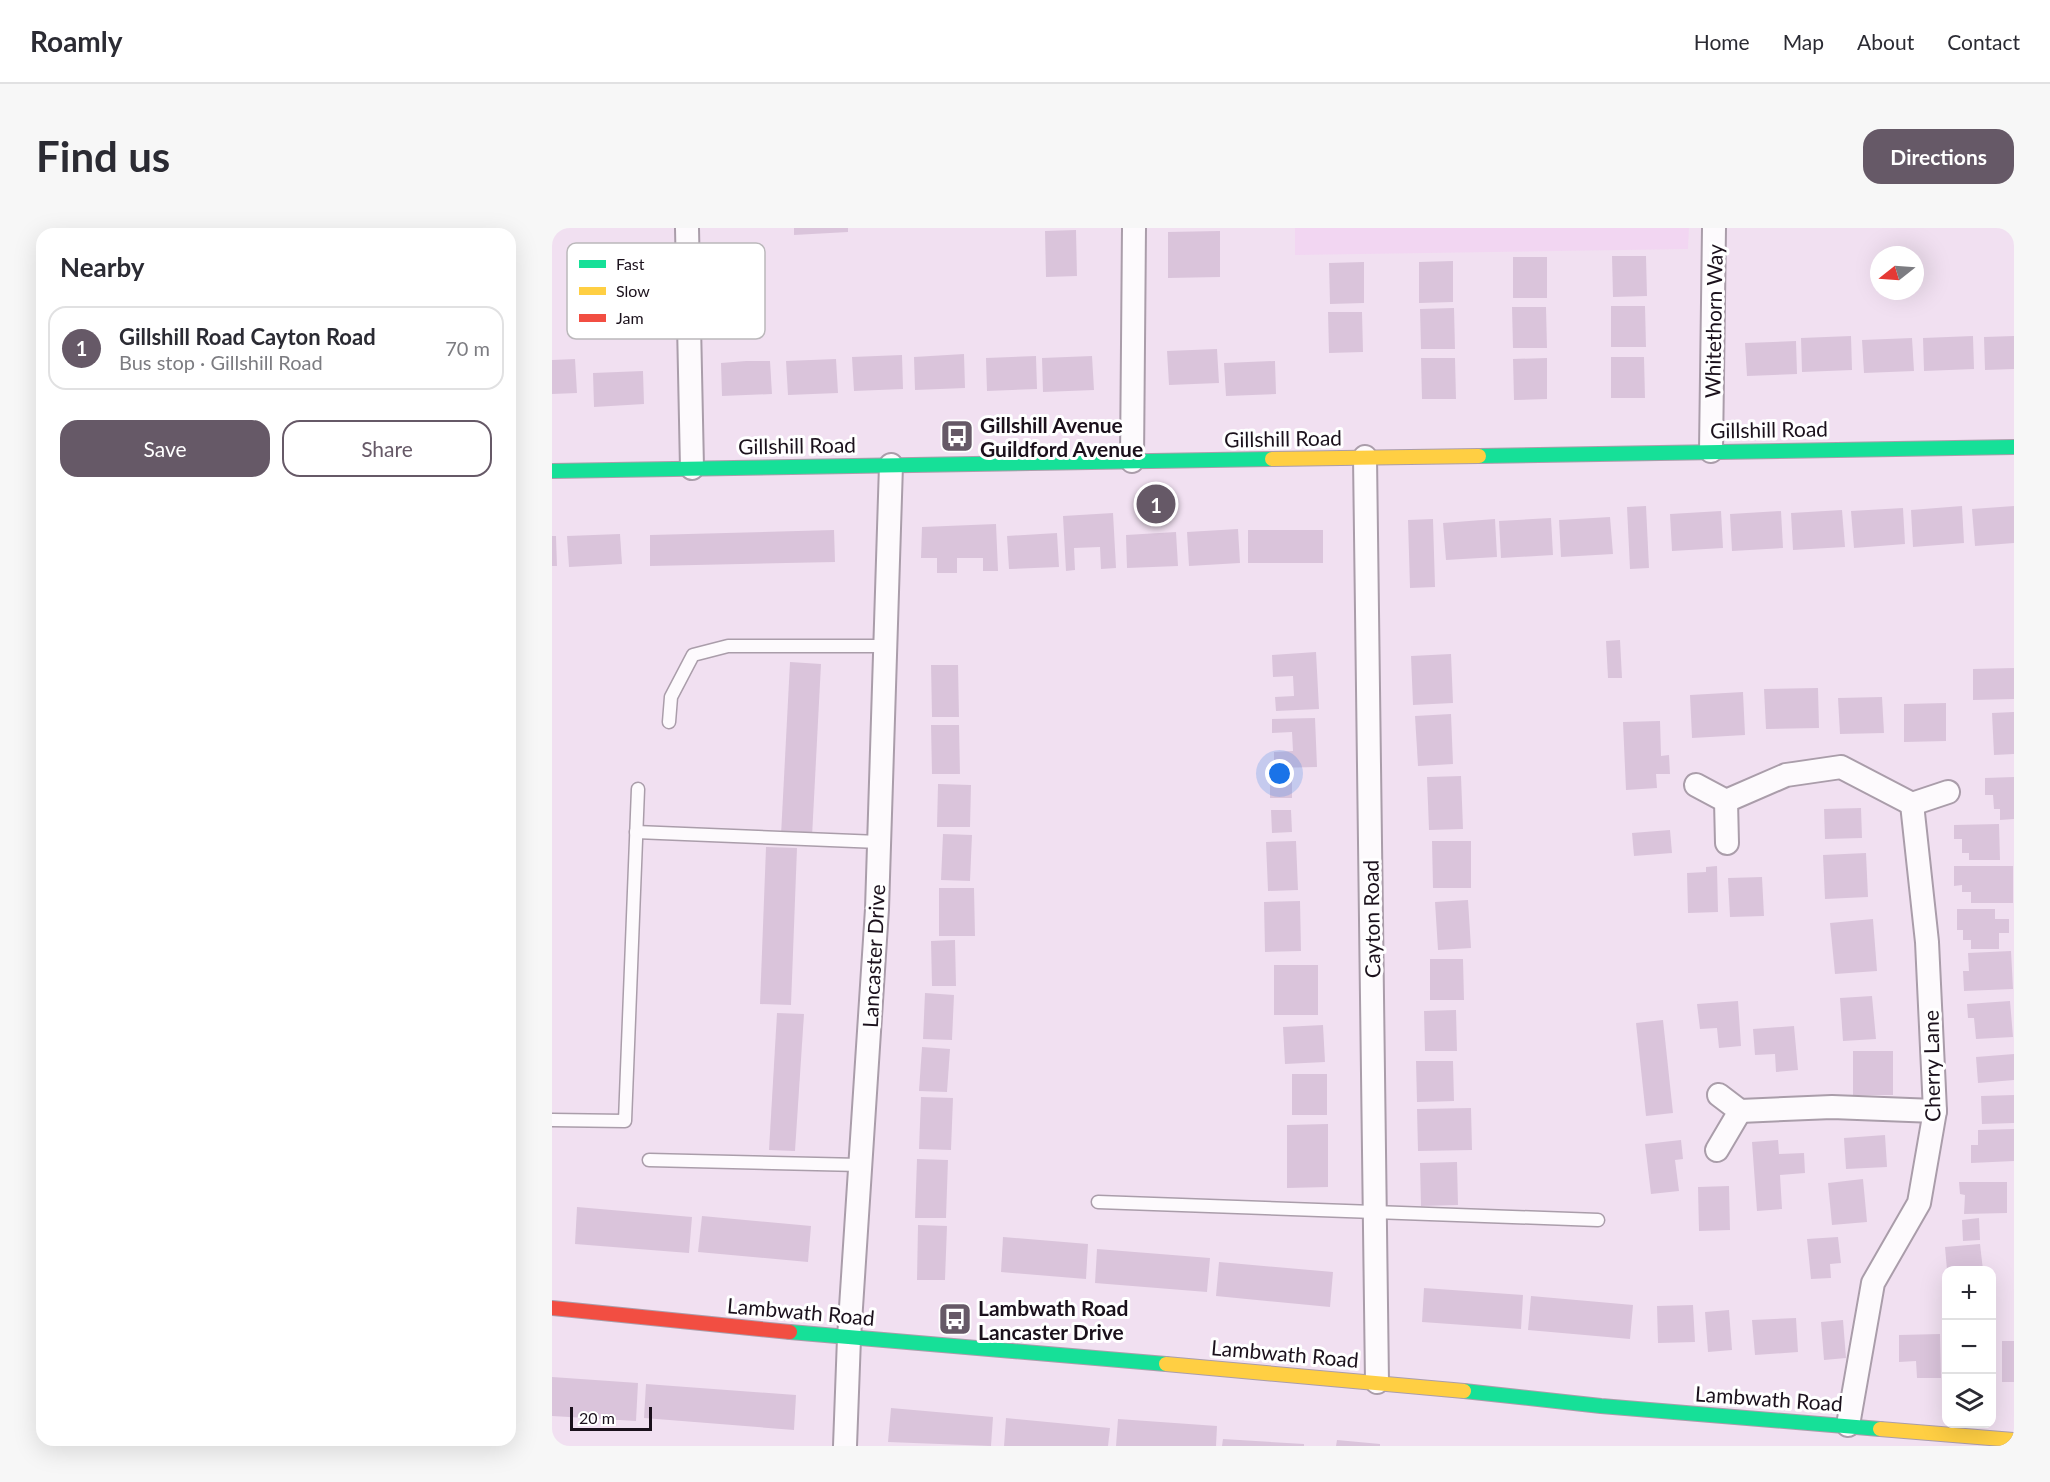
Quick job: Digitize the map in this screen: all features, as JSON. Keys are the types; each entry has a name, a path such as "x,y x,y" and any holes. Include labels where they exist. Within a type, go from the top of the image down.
{"street":[{"path":"687,228 687,243"},
{"path":"1132,461 1134,228"},
{"name":"Whitethorn Way","path":"1711,451 1714,228"},
{"path":"689,339 692,468"},
{"name":"Gillshill Road","path":"552,471 2014,447"},
{"name":"Cayton Road","path":"1365,457 1377,1382"},
{"name":"Lancaster Drive","path":"845,1446 849,1338 879,842 891,465"},
{"path":"1726,801 1786,775 1841,766 1912,804 1948,792"},
{"path":"1696,785 1726,801"},
{"path":"1726,801 1727,843"},
{"name":"Cherry Lane","path":"1848,1425 1874,1283 1919,1203 1935,1111 1927,942 1912,804"},
{"path":"1719,1095 1740,1111 1832,1107 1935,1111"},
{"path":"1717,1150 1740,1111"},
{"name":"Lambwath Road","path":"552,1308 849,1338 1377,1382 1601,1406 2014,1440"}],"lane":[{"path":"669,722 671,698 693,655 728,646 885,646"},
{"path":"552,1120 625,1121 638,789"},
{"path":"636,832 879,842"},
{"path":"649,1160 860,1165"},
{"path":"1098,1202 1598,1220"}],"shaded area":[{"path":"1295,228 1689,228 1688,249 1295,255"}],"building":[{"path":"794,228 848,228 848,232 794,235"},
{"path":"1076,230 1077,276 1046,277 1045,231"},
{"path":"1220,231 1220,277 1168,278 1168,232"},
{"path":"1612,256 1646,256 1647,296 1613,297"},
{"path":"1513,257 1547,257 1547,298 1513,298"},
{"path":"1453,261 1453,302 1419,303 1419,262"},
{"path":"1364,262 1364,303 1330,304 1329,263"},
{"path":"1611,306 1645,306 1646,347 1611,347"},
{"path":"1512,307 1546,307 1547,348 1513,348"},
{"path":"1454,308 1455,349 1421,349 1420,309"},
{"path":"1328,312 1362,312 1363,352 1329,353"},
{"path":"1851,336 1852,370 1802,372 1801,338"},
{"path":"1973,336 1974,369 1924,371 1923,338"},
{"path":"2014,336 2014,369 1985,370 1984,337"},
{"path":"1912,338 1914,371 1864,373 1862,340"},
{"path":"1796,341 1797,374 1747,376 1745,343"},
{"path":"1217,349 1219,383 1169,385 1167,351"},
{"path":"964,354 965,388 915,390 914,357"},
{"path":"902,355 903,389 854,391 852,357"},
{"path":"1036,356 1037,389 987,391 986,358"},
{"path":"1092,356 1094,390 1043,392 1042,358"},
{"path":"1611,357 1644,357 1645,398 1611,398"},
{"path":"1421,358 1455,358 1456,399 1422,399"},
{"path":"1547,358 1547,399 1514,400 1513,359"},
{"path":"575,359 577,393 552,394 552,360"},
{"path":"836,359 838,393 788,395 786,361"},
{"path":"770,361 772,394 722,396 721,363"},
{"path":"1275,361 1276,394 1226,396 1224,363"},
{"path":"643,371 644,404 594,407 593,373"},
{"path":"1646,506 1649,568 1630,569 1627,507"},
{"path":"1962,506 1964,543 1913,547 1911,510"},
{"path":"2014,506 2014,543 1975,546 1972,509"},
{"path":"1903,508 1905,544 1854,548 1851,511"},
{"path":"1842,510 1845,547 1793,550 1791,513"},
{"path":"1721,511 1723,548 1672,551 1670,514"},
{"path":"1781,511 1783,548 1732,551 1730,514"},
{"path":"1113,513 1116,568 1101,569 1100,547 1074,548 1075,570 1066,571 1063,516"},
{"path":"1610,517 1613,554 1561,557 1559,520"},
{"path":"1551,518 1553,555 1501,558 1499,521"},
{"path":"1433,519 1435,587 1410,588 1408,520"},
{"path":"1495,519 1497,557 1446,560 1443,523"},
{"path":"996,524 998,571 983,571 983,558 957,558 957,573 937,573 937,558 921,558 922,527"},
{"path":"1238,529 1240,563 1189,566 1187,532"},
{"path":"834,530 835,562 650,566 650,535"},
{"path":"1248,530 1323,530 1323,563 1248,563"},
{"path":"1176,532 1178,566 1127,568 1126,535"},
{"path":"1057,533 1059,567 1009,569 1007,536"},
{"path":"620,534 622,564 569,567 567,536"},
{"path":"552,536 556,536 557,566 552,566"},
{"path":"1620,640 1622,678 1608,678 1606,641"},
{"path":"1316,652 1319,709 1276,711 1275,697 1294,696 1293,676 1273,677 1272,655"},
{"path":"1451,654 1453,703 1413,705 1411,656"},
{"path":"790,662 821,664 812,837 781,835"},
{"path":"931,665 958,665 959,717 932,717"},
{"path":"2014,668 2014,699 1973,700 1973,669"},
{"path":"1818,688 1819,728 1766,729 1764,689"},
{"path":"1743,692 1745,735 1692,738 1690,695"},
{"path":"1882,697 1884,733 1840,734 1838,698"},
{"path":"1946,703 1946,741 1904,742 1904,704"},
{"path":"2014,712 2014,754 1994,755 1992,713"},
{"path":"1451,714 1453,764 1418,766 1415,716"},
{"path":"1315,718 1317,767 1274,768 1274,752 1293,751 1292,732 1272,733 1272,719"},
{"path":"1660,721 1661,756 1669,755 1670,774 1656,774 1657,788 1626,790 1623,722"},
{"path":"931,725 959,725 960,774 932,774"},
{"path":"1270,776 1292,776 1292,798 1270,798"},
{"path":"1461,776 1463,829 1429,830 1427,777"},
{"path":"2014,777 2014,819 2000,820 2000,809 1994,809 1993,795 1985,795 1985,778"},
{"path":"938,784 971,785 970,827 937,827"},
{"path":"1861,808 1862,838 1825,839 1824,809"},
{"path":"1271,810 1291,810 1292,832 1272,833"},
{"path":"1999,824 2000,860 1969,860 1969,853 1962,853 1962,839 1954,839 1954,825"},
{"path":"1670,830 1672,853 1634,856 1632,833"},
{"path":"943,834 972,835 970,881 941,880"},
{"path":"1296,841 1298,890 1268,891 1266,842"},
{"path":"1432,841 1471,841 1471,888 1433,888"},
{"path":"766,847 797,848 791,1005 760,1004"},
{"path":"1866,853 1868,897 1825,899 1823,855"},
{"path":"1717,866 1718,912 1688,913 1687,873 1706,872 1706,867"},
{"path":"1954,866 2013,866 2013,903 1971,903 1971,892 1962,892 1962,885 1954,886"},
{"path":"1762,877 1764,916 1730,917 1728,878"},
{"path":"939,888 974,888 975,936 939,936"},
{"path":"1468,900 1471,948 1438,950 1435,902"},
{"path":"1300,901 1301,951 1265,952 1264,902"},
{"path":"1957,909 1995,909 1995,919 2009,919 2009,933 1999,933 1999,949 1971,949 1971,940 1963,940 1963,930 1957,930"},
{"path":"1873,919 1877,971 1835,974 1830,923"},
{"path":"955,940 956,986 932,986 931,941"},
{"path":"2011,951 2013,989 1964,991 1963,971 1969,971 1968,953"},
{"path":"1430,959 1463,959 1464,1000 1430,1000"},
{"path":"1274,965 1318,965 1318,1015 1274,1015"},
{"path":"925,993 954,995 952,1040 923,1039"},
{"path":"1872,996 1876,1039 1843,1041 1840,998"},
{"path":"1738,1001 1741,1046 1719,1048 1717,1028 1700,1029 1697,1004"},
{"path":"2010,1001 2013,1037 1976,1039 1974,1018 1968,1018 1967,1004"},
{"path":"1456,1010 1457,1051 1425,1051 1424,1011"},
{"path":"777,1013 804,1014 795,1151 769,1150"},
{"path":"1663,1020 1673,1113 1646,1116 1636,1023"},
{"path":"1323,1025 1325,1062 1285,1064 1283,1027"},
{"path":"1794,1026 1798,1070 1776,1072 1775,1054 1755,1055 1753,1029"},
{"path":"922,1047 950,1049 947,1092 919,1091"},
{"path":"1853,1051 1893,1051 1893,1095 1853,1095"},
{"path":"2014,1054 2014,1080 1978,1083 1976,1057"},
{"path":"1416,1061 1453,1061 1454,1101 1417,1102"},
{"path":"1292,1074 1327,1074 1327,1115 1292,1115"},
{"path":"2014,1095 2014,1123 1982,1124 1981,1096"},
{"path":"921,1097 953,1098 951,1150 919,1149"},
{"path":"1471,1108 1472,1150 1418,1151 1417,1109"},
{"path":"1328,1124 1328,1187 1287,1188 1287,1125"},
{"path":"2014,1129 2014,1161 1971,1163 1971,1145 1978,1145 1978,1130"},
{"path":"1885,1135 1887,1167 1846,1169 1844,1138"},
{"path":"1681,1140 1683,1159 1675,1160 1679,1191 1651,1194 1645,1144"},
{"path":"1778,1140 1779,1154 1804,1153 1805,1173 1780,1175 1782,1209 1757,1211 1752,1142"},
{"path":"917,1159 948,1160 946,1218 915,1218"},
{"path":"1457,1162 1458,1205 1421,1206 1420,1163"},
{"path":"1863,1179 1867,1222 1832,1225 1828,1183"},
{"path":"1959,1182 2007,1182 2007,1213 1964,1214 1965,1195 1960,1194"},
{"path":"1729,1186 1730,1230 1699,1231 1698,1187"},
{"path":"577,1207 692,1217 689,1253 575,1244"},
{"path":"702,1216 811,1226 808,1262 698,1252"},
{"path":"1979,1218 1980,1240 1963,1241 1962,1220"},
{"path":"918,1225 947,1226 945,1280 917,1280"},
{"path":"1003,1237 1088,1244 1086,1279 1001,1272"},
{"path":"1838,1237 1841,1263 1830,1264 1831,1278 1811,1279 1807,1239"},
{"path":"1980,1244 1983,1266 1947,1266 1945,1247"},
{"path":"1097,1249 1210,1258 1207,1292 1095,1283"},
{"path":"1219,1262 1333,1272 1330,1307 1216,1296"},
{"path":"1424,1288 1523,1295 1521,1329 1422,1322"},
{"path":"1531,1296 1633,1305 1630,1339 1528,1330"},
{"path":"1693,1305 1695,1342 1658,1343 1657,1306"},
{"path":"1729,1310 1732,1350 1708,1352 1705,1312"},
{"path":"1796,1318 1798,1352 1755,1355 1752,1320"},
{"path":"1843,1320 1846,1358 1824,1360 1821,1322"},
{"path":"1940,1334 1941,1378 1917,1378 1916,1361 1899,1362 1899,1335"},
{"path":"2002,1341 2014,1341 2014,1382 2002,1382"},
{"path":"552,1377 638,1383 636,1421 552,1416"},
{"path":"646,1384 796,1395 794,1430 644,1418"},
{"path":"891,1408 993,1417 991,1446 888,1442"},
{"path":"1006,1418 1110,1428 1108,1446 1004,1446"},
{"path":"1118,1419 1217,1426 1216,1446 1116,1446"},
{"path":"1223,1439 1304,1444 1304,1446 1222,1446"},
{"path":"1337,1440 1380,1444 1380,1446 1336,1446"}],"traffic: fast":[{"path":"1479,456 2014,447"},
{"path":"552,471 1272,459"},
{"path":"790,1332 1166,1364"},
{"path":"1464,1391 1601,1406 1880,1429"}],"traffic: slow":[{"path":"1272,459 1479,456"},
{"path":"1166,1364 1464,1391"},
{"path":"1880,1429 2014,1440"}],"traffic: jam":[{"path":"552,1308 790,1332"}],"place":[{"name":"Gillshill Avenue Guildford Avenue","path":"957,436"},
{"name":"Gillshill Road Cayton Road","path":"1156,504"},
{"name":"Lambwath Road Lancaster Drive","path":"955,1319"}]}
